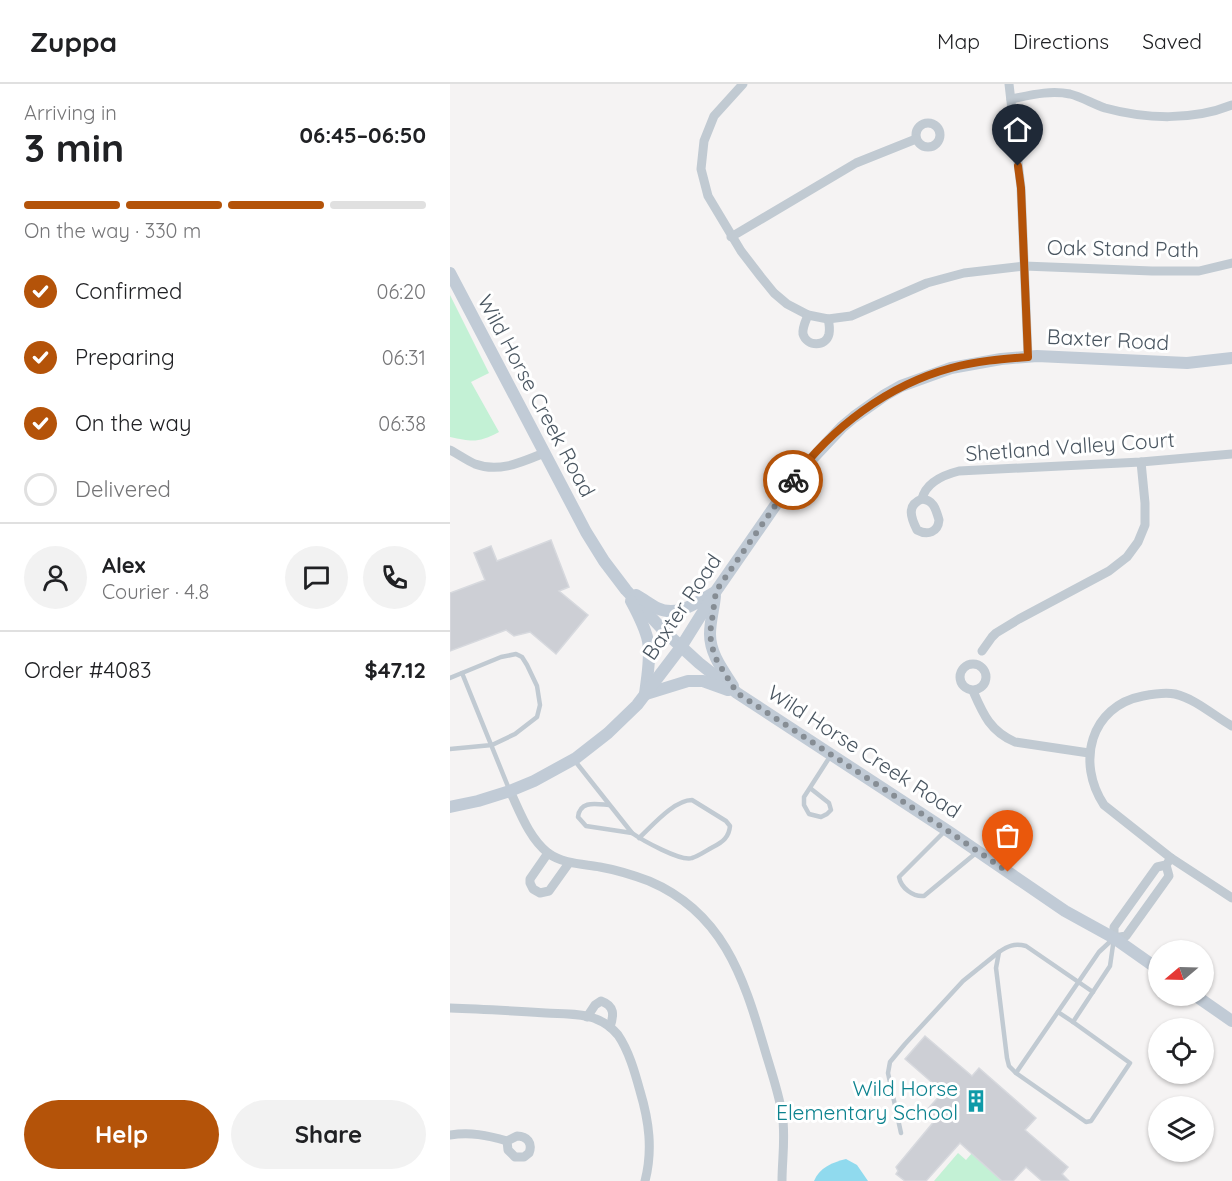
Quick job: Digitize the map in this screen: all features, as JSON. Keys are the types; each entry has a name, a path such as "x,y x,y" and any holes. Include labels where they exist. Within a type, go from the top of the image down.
{"main road":[{"name":"Wild Horse Creek Road","path":"450,273 586,532 626,590 664,631 737,693 978,851 1065,911 1114,938 1148,962"},
{"name":"Baxter Road","path":"450,807 478,801 534,782 573,759 608,733 637,705 681,647 716,591 795,477 854,417 901,386 943,371 979,362 1028,357 1187,363 1232,358"},
{"path":"626,590 659,609 671,611 685,609 716,591"},
{"path":"626,590 645,628 649,643 645,694 688,681 703,681 737,693"},
{"path":"716,591 710,634 712,647 717,661 737,693"},
{"path":"1210,1006 1232,1021"}],"street":[{"name":"Oak Stand Path","path":"743,84 714,116 704,141 702,169 708,196 731,237 774,292 788,304 808,315 828,319 851,316 927,283 964,273 1024,266 1198,271 1232,263"},
{"path":"1009,84 1021,188 1028,357"},
{"path":"1011,99 1044,93 1072,94 1101,107 1149,117 1205,113 1232,105"},
{"path":"731,237 856,164 916,139"},
{"path":"808,315 803,330 808,341 812,343 821,343 828,338 828,319"},
{"path":"450,450 487,467 517,464 544,453"},
{"name":"Shetland Valley Court","path":"922,499 924,491 934,482 959,471 1141,462 1232,454"},
{"path":"976,664 981,652 996,633 1109,571 1127,557 1138,542 1145,525 1141,462"},
{"path":"976,664 984,670 986,682 981,688 973,691 962,685 960,677 966,666 976,664"},
{"path":"973,691 989,724 1005,738 1015,742 1089,753"},
{"path":"1232,726 1185,697 1162,693 1142,696 1122,702 1112,710 1098,727 1089,753 1090,771 1096,795 1104,805 1168,861 1232,898"},
{"path":"510,791 522,818 548,853 569,863 623,872 673,893 711,926 728,950 740,974 757,1024 782,1114 782,1181"},
{"path":"548,853 530,879 533,889 538,892 549,891 569,863"},
{"path":"1168,861 1169,876 1126,936 1114,938 1114,927 1157,867 1168,861"},
{"path":"587,1017 601,1001 613,1010 614,1015 610,1028"},
{"path":"450,1008 552,1013 596,1018 610,1028 618,1036 629,1057 644,1103 650,1143 645,1181"},
{"path":"450,1135 475,1134 507,1141"}],"lane":[{"path":"450,678 501,657 516,654 522,657 537,686 540,705 537,717 515,734 492,745 450,749"},
{"path":"462,673 510,791"},
{"path":"810,788 829,803 831,810 822,818 809,814 804,805 804,797 831,756"},
{"path":"573,759 632,832 639,838 682,858 692,859 720,843 729,834 730,826 726,821 692,800 687,800 677,804 639,838"},
{"path":"609,805 585,806 580,808 578,817 586,826 632,832"},
{"path":"946,830 899,877 906,889 918,897 924,896 978,851"},
{"path":"1016,1073 1099,952 1114,938"},
{"path":"1073,1022 1110,966 1114,938"},
{"path":"901,1134 888,1072 890,1062 963,981 999,952 1009,945 1026,946 1093,992"},
{"path":"999,952 996,968 1009,1066 1086,1122 1091,1121 1130,1063 1059,1012"}],"green space":[{"path":"450,295 489,373 471,382 499,432 480,440 470,441 450,437"},
{"path":"958,1153 966,1160 972,1153 1002,1181 934,1181"}],"water":[{"path":"846,1159 857,1165 868,1181 814,1181 819,1172 827,1166"}],"building":[{"path":"551,540 569,587 559,591 588,615 556,654 530,632 514,636 506,630 450,651 450,593 485,580 474,553 491,546 497,561"},
{"name":"Wild Horse Elementary School","path":"925,1036 972,1076 979,1068 1036,1118 1025,1130 1068,1167 1062,1174 1069,1181 1042,1181 1026,1167 1013,1181 1002,1181 960,1143 926,1181 905,1181 896,1174 898,1171 896,1167 936,1119 926,1111 943,1092 905,1059"}],"way so far":[{"path":"793,480 716,591 710,634 717,661 737,693 1008,872"}],"place":[{"name":"Wild Horse Elementary School","path":"976,1101"}],"route":[{"path":"793,480 842,427 869,406 901,386 951,368 979,362 1028,357 1021,188 1018,166"}]}
